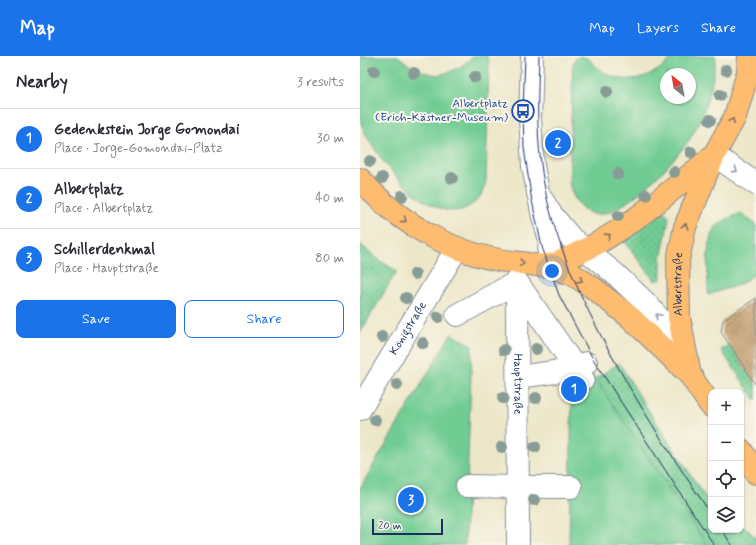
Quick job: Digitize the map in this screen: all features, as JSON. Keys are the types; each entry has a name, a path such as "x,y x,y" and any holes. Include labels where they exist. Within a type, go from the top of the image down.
{"main road":[{"name":"Albertstraße","path":"690,375 679,317 678,260 684,227 714,155 735,117 748,72 749,56"},
{"path":"548,266 585,250 608,236 653,205 714,155"},
{"name":"Albertstraße","path":"360,179 386,205 411,225 457,248 496,260 548,266 572,274 609,300 657,342 690,375 708,402"},
{"path":"744,454 756,472"}],"street":[{"path":"532,56 530,119 538,193 550,240 548,266"},
{"path":"714,155 756,184"},
{"path":"538,193 559,226 585,250 614,273 645,302 684,346"},
{"name":"Königstraße","path":"360,409 457,248"},
{"path":"457,315 517,282 581,371 518,377"},
{"name":"Hauptstraße","path":"517,282 519,487 518,545"},
{"path":"467,486 571,487"}],"green space":[{"path":"360,56 398,56 413,68 438,75 460,67 474,56 487,56 489,62 486,180 482,193 474,203 466,208 451,211 435,207 419,197 403,184 376,152 361,123"},
{"path":"581,56 590,61 603,72 622,79 641,78 660,68 660,104 696,104 696,68 660,68 673,56 716,56 713,77 705,108 696,128 684,147 648,186 619,207 606,213 594,214 584,210 574,197 569,183 573,64 576,58"},
{"path":"663,211 669,218 661,260 661,279 655,281 621,237"},
{"path":"741,213 756,225 756,273 741,284 708,295 708,252 711,235 719,224"},
{"path":"360,244 380,261 397,271 360,333"},
{"path":"451,334 472,345 465,545 360,545 360,488"},
{"path":"729,344 756,385 756,401 721,350"},
{"path":"619,363 708,501 708,533 744,533 744,526 756,538 756,545 707,545 595,379"},
{"path":"592,374 707,545 569,545 572,386"}],"building":[{"path":"756,298 756,385 721,332 723,320"}],"tram line":[{"path":"525,56 523,111 524,148 531,196 542,247 559,295 593,359 714,545"},
{"path":"539,56 539,150 548,202 558,239 572,275 601,337 630,389 708,509"},
{"path":"724,533 732,545"}],"place":[{"name":"Albertplatz (Erich-Kästner-Museum)","path":"523,111"},
{"name":"Albertplatz","path":"558,143"},
{"name":"Gedenkstein Jorge Gomondai","path":"574,389"},
{"name":"Schillerdenkmal","path":"411,500"}]}
